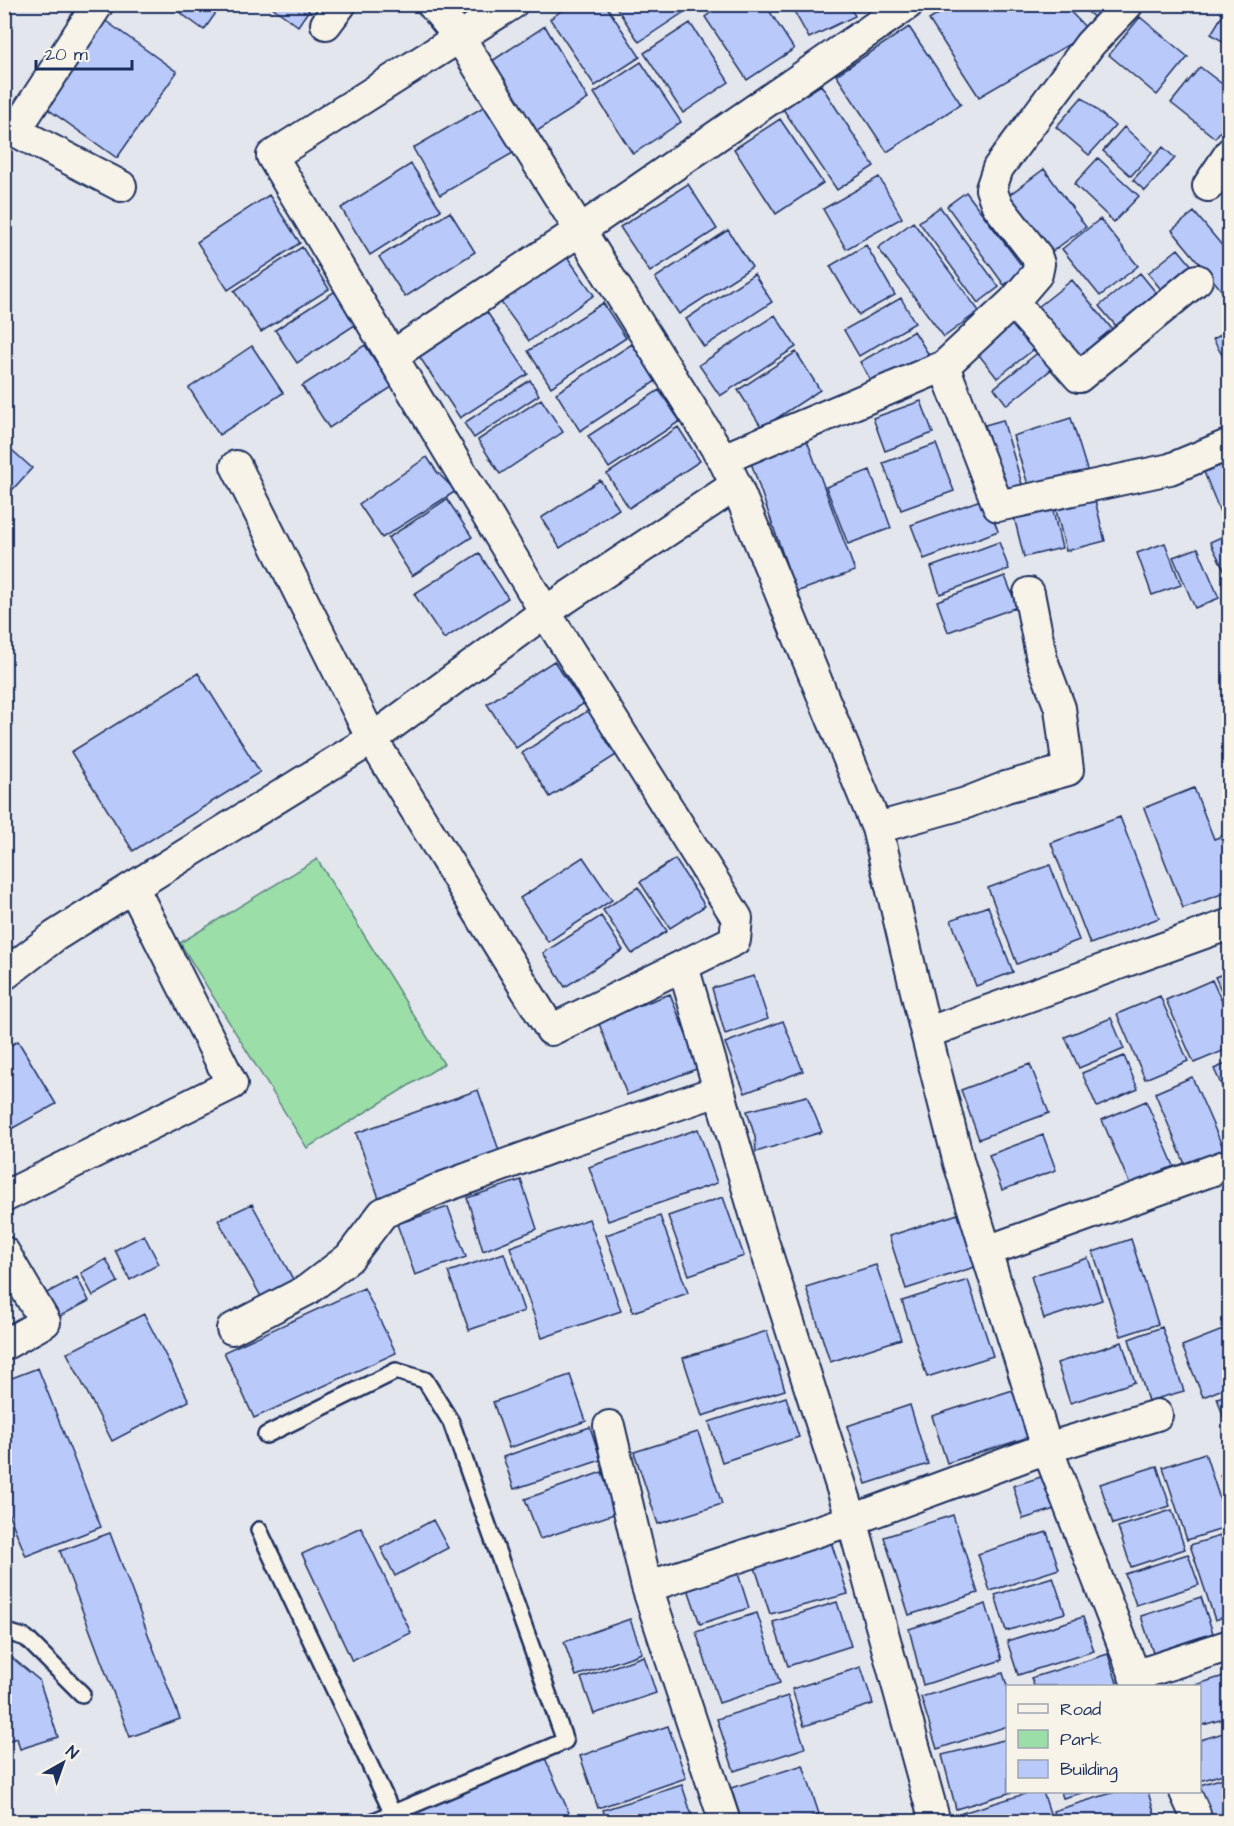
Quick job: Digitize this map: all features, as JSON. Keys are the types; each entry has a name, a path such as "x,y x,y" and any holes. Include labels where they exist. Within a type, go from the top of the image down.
{"street":[{"path":"98,4 10,127 121,186"},
{"path":"432,4 460,38 723,459 736,485 877,828 959,1163 1047,1448 1136,1681 1230,1645"},
{"path":"236,466 372,739 551,1030 735,940 737,918 545,612 272,156 512,4"},
{"path":"392,356 579,231 908,4"},
{"path":"723,459 944,366 1013,302 1037,274 1039,264 1036,255 997,205 991,189 998,168 1090,44 1128,4"},
{"path":"1208,186 1230,153"},
{"path":"1013,302 1079,377 1197,280"},
{"path":"944,366 998,506 1170,470 1230,444"},
{"path":"4,975 56,936 372,739 545,612 736,485"},
{"path":"877,828 966,803 1006,787 1068,770 1060,708 1042,660 1029,593"},
{"path":"4,1197 232,1084 133,887"},
{"path":"926,1033 1230,924"},
{"path":"683,966 762,1238 852,1520 935,1821"},
{"path":"232,1329 307,1290 349,1258 383,1213 441,1188 570,1141 718,1091"},
{"path":"987,1251 1230,1164"},
{"path":"4,1252 45,1322 4,1345"},
{"path":"647,1587 852,1520 1047,1448 1157,1415"},
{"path":"609,1426 647,1587 725,1821"}],"lane":[{"path":"266,1435 396,1371 425,1380 451,1422 565,1741 372,1821"},
{"path":"259,1530 392,1812"},
{"path":"4,1631 26,1638 82,1694"}],"green space":[{"path":"317,859 444,1064 307,1148 180,943"}],"building":[{"path":"168,4 222,4 204,30"},
{"path":"268,4 313,4 298,26"},
{"path":"571,4 605,4 640,57 595,86 550,19"},
{"path":"614,4 679,4 684,12 639,42"},
{"path":"723,4 765,4 794,49 747,80 705,17"},
{"path":"790,4 848,4 855,16 809,38"},
{"path":"954,4 1063,4 1090,32 979,97 929,20"},
{"path":"1079,4 1113,4 1099,22"},
{"path":"1228,6 1230,7 1230,46 1211,34"},
{"path":"1140,17 1188,57 1157,95 1109,55"},
{"path":"103,19 177,72 117,158 42,105"},
{"path":"690,23 729,82 683,113 644,53"},
{"path":"545,26 588,99 534,133 492,61"},
{"path":"909,27 961,104 887,152 836,75"},
{"path":"641,62 681,122 633,154 594,93"},
{"path":"1200,67 1230,90 1230,119 1215,138 1171,103"},
{"path":"821,85 874,166 837,190 783,109"},
{"path":"1082,97 1115,126 1089,155 1056,127"},
{"path":"492,102 520,149 440,195 413,148"},
{"path":"780,119 823,183 776,214 734,149"},
{"path":"1124,127 1152,152 1131,176 1103,151"},
{"path":"1163,147 1175,158 1145,191 1133,180"},
{"path":"1098,158 1139,196 1114,222 1074,184"},
{"path":"411,164 441,210 370,255 341,208"},
{"path":"1044,169 1086,227 1047,255 1005,198"},
{"path":"879,177 902,218 846,249 823,209"},
{"path":"688,184 717,229 650,272 620,227"},
{"path":"966,192 1025,270 1004,285 947,206"},
{"path":"269,195 300,243 228,290 197,242"},
{"path":"940,207 999,287 978,303 919,222"},
{"path":"450,212 475,252 405,297 379,257"},
{"path":"1194,212 1230,255 1230,284 1222,291 1172,230"},
{"path":"1100,219 1138,266 1100,296 1062,249"},
{"path":"913,222 979,311 944,337 878,248"},
{"path":"728,230 752,267 679,314 655,278"},
{"path":"866,245 895,295 859,315 830,266"},
{"path":"302,247 329,289 261,332 234,291"},
{"path":"1178,249 1197,272 1167,297 1148,273"},
{"path":"563,251 594,295 529,341 497,297"},
{"path":"1140,273 1162,300 1122,333 1099,306"},
{"path":"754,274 772,302 704,347 686,319"},
{"path":"1072,280 1116,334 1082,361 1038,307"},
{"path":"337,290 358,323 297,363 275,330"},
{"path":"901,298 915,323 859,356 844,330"},
{"path":"603,303 626,338 551,387 528,351"},
{"path":"483,306 528,374 460,418 415,350"},
{"path":"775,315 796,347 720,396 699,365"},
{"path":"1016,318 1038,346 997,378 975,350"},
{"path":"1230,330 1230,369 1213,339"},
{"path":"914,331 929,355 874,386 860,362"},
{"path":"632,344 656,381 580,431 556,393"},
{"path":"365,345 392,387 329,428 302,386"},
{"path":"252,346 283,393 219,435 189,388"},
{"path":"1040,351 1053,368 1007,405 994,388"},
{"path":"796,352 820,390 762,428 738,390"},
{"path":"530,380 539,395 474,438 464,423"},
{"path":"659,390 680,421 609,468 588,436"},
{"path":"541,399 563,432 500,474 478,440"},
{"path":"921,401 933,433 885,451 873,418"},
{"path":"1071,418 1088,473 1030,491 1013,436"},
{"path":"1003,420 1024,491 1005,496 985,425"},
{"path":"678,427 700,461 629,508 607,474"},
{"path":"805,435 855,571 796,592 749,457"},
{"path":"4,443 32,468 4,499"},
{"path":"936,444 954,491 901,510 883,463"},
{"path":"427,457 437,472 456,491 382,538 359,504"},
{"path":"1230,462 1230,514 1222,517 1204,472"},
{"path":"870,470 891,528 848,544 826,487"},
{"path":"600,480 619,509 560,548 541,518"},
{"path":"1093,492 1105,541 1066,551 1054,502"},
{"path":"986,498 998,531 924,559 911,525"},
{"path":"447,499 472,537 412,576 388,538"},
{"path":"1051,503 1062,548 1024,557 1013,513"},
{"path":"1230,533 1230,581 1210,542"},
{"path":"999,542 1009,569 940,594 931,567"},
{"path":"1165,543 1181,585 1152,595 1137,553"},
{"path":"1198,548 1219,598 1195,608 1173,557"},
{"path":"479,553 508,598 444,639 414,594"},
{"path":"1005,576 1017,607 948,632 937,601"},
{"path":"554,661 583,704 516,748 487,704"},
{"path":"198,673 260,772 133,851 71,752"},
{"path":"592,708 621,752 550,797 522,753"},
{"path":"1194,788 1214,839 1222,836 1230,855 1230,891 1183,908 1144,808"},
{"path":"1120,817 1159,918 1090,944 1051,843"},
{"path":"583,857 612,900 548,942 520,898"},
{"path":"675,859 705,906 670,928 640,882"},
{"path":"1050,865 1079,940 1017,964 988,888"},
{"path":"638,887 667,931 632,954 603,910"},
{"path":"988,906 1013,972 976,986 951,920"},
{"path":"601,916 623,950 565,987 543,953"},
{"path":"1230,971 1230,1010 1215,977"},
{"path":"754,976 768,1019 725,1034 712,988"},
{"path":"1212,980 1230,1019 1230,1048 1194,1063 1166,1000"},
{"path":"670,994 699,1068 627,1095 598,1021"},
{"path":"1160,996 1188,1061 1145,1079 1117,1014"},
{"path":"1111,1018 1124,1049 1079,1068 1065,1037"},
{"path":"783,1021 803,1071 745,1093 725,1043"},
{"path":"18,1041 56,1104 4,1133 4,1049"},
{"path":"1124,1056 1138,1089 1097,1107 1082,1073"},
{"path":"1230,1062 1230,1104 1214,1069"},
{"path":"1030,1064 1049,1113 979,1139 961,1090"},
{"path":"1192,1077 1225,1152 1187,1169 1155,1093"},
{"path":"478,1090 502,1159 380,1201 356,1133"},
{"path":"807,1096 822,1132 756,1152 755,1137 747,1111"},
{"path":"1146,1101 1174,1166 1130,1185 1102,1120"},
{"path":"698,1129 717,1183 608,1221 589,1167"},
{"path":"1043,1135 1056,1170 1002,1190 989,1155"},
{"path":"521,1180 537,1229 483,1251 467,1198"},
{"path":"723,1197 744,1256 689,1275 668,1216"},
{"path":"252,1204 295,1283 263,1300 218,1220"},
{"path":"448,1207 466,1257 415,1275 397,1224"},
{"path":"961,1213 978,1266 906,1289 889,1236"},
{"path":"660,1216 688,1293 633,1312 606,1235"},
{"path":"589,1219 621,1311 542,1338 510,1247"},
{"path":"144,1235 159,1264 130,1280 115,1250"},
{"path":"1131,1239 1158,1324 1121,1336 1093,1252"},
{"path":"504,1253 524,1311 469,1330 448,1272"},
{"path":"1088,1258 1102,1300 1044,1319 1031,1276"},
{"path":"106,1259 118,1282 93,1296 81,1273"},
{"path":"876,1265 901,1339 830,1362 806,1287"},
{"path":"77,1277 89,1301 47,1323 35,1299"},
{"path":"968,1280 993,1356 927,1377 902,1301"},
{"path":"364,1288 396,1353 254,1418 224,1352"},
{"path":"144,1314 189,1401 112,1441 67,1353"},
{"path":"1162,1327 1184,1391 1148,1401 1129,1339"},
{"path":"1230,1327 1230,1386 1203,1397 1182,1346"},
{"path":"767,1331 785,1390 702,1416 683,1358"},
{"path":"1122,1342 1135,1382 1070,1403 1057,1363"},
{"path":"38,1368 101,1527 26,1556 4,1503 4,1381"},
{"path":"570,1375 586,1421 509,1448 493,1402"},
{"path":"1016,1389 1032,1436 947,1463 932,1416"},
{"path":"1230,1394 1230,1436 1217,1398"},
{"path":"786,1397 799,1437 722,1462 709,1422"},
{"path":"910,1405 928,1464 866,1484 847,1426"},
{"path":"590,1427 601,1460 514,1489 503,1457"},
{"path":"698,1432 722,1504 658,1524 634,1452"},
{"path":"1205,1453 1229,1527 1187,1540 1163,1467"},
{"path":"1157,1466 1170,1506 1113,1524 1100,1484"},
{"path":"602,1472 617,1513 540,1539 525,1499"},
{"path":"1230,1473 1230,1502 1220,1475"},
{"path":"1050,1474 1061,1507 1023,1519 1013,1486"},
{"path":"1172,1510 1185,1549 1131,1567 1118,1527"},
{"path":"953,1515 978,1593 909,1615 884,1537"},
{"path":"433,1520 448,1548 395,1576 381,1548"},
{"path":"361,1527 411,1633 352,1661 302,1554"},
{"path":"1047,1532 1059,1569 990,1591 978,1554"},
{"path":"110,1533 180,1719 130,1737 60,1551"},
{"path":"1230,1533 1230,1615 1215,1620 1190,1545"},
{"path":"829,1536 848,1594 770,1614 752,1558"},
{"path":"1188,1554 1199,1585 1136,1605 1125,1574"},
{"path":"735,1564 749,1608 700,1624 685,1580"},
{"path":"1053,1577 1065,1613 1006,1631 995,1595"},
{"path":"1201,1597 1213,1633 1153,1653 1141,1616"},
{"path":"837,1602 851,1646 788,1666 773,1622"},
{"path":"986,1604 1002,1660 923,1685 909,1629"},
{"path":"757,1613 780,1683 719,1703 696,1632"},
{"path":"1083,1617 1094,1651 1018,1675 1007,1641"},
{"path":"630,1619 642,1653 576,1676 564,1642"},
{"path":"4,1651 39,1680 58,1737 20,1749 17,1738 4,1742"},
{"path":"1108,1654 1118,1685 1034,1685 1031,1678"},
{"path":"644,1656 656,1693 594,1714 581,1678"},
{"path":"861,1667 873,1704 804,1726 792,1689"},
{"path":"1003,1673 1007,1685 1006,1727 937,1749 921,1697"},
{"path":"1230,1674 1230,1717 1201,1726 1201,1685 1195,1685"},
{"path":"788,1696 805,1748 734,1771 717,1719"},
{"path":"668,1726 686,1778 598,1808 580,1756"},
{"path":"1230,1731 1230,1772 1201,1781 1201,1740"},
{"path":"1006,1739 1006,1793 1009,1793 956,1809 942,1755"},
{"path":"545,1758 573,1822 395,1822"},
{"path":"803,1765 819,1814 794,1822 742,1822 731,1788"},
{"path":"1230,1776 1230,1822 1212,1822 1201,1785"},
{"path":"682,1785 694,1822 607,1822 603,1810"},
{"path":"1028,1793 1043,1793 1053,1822 965,1822 962,1813"},
{"path":"1061,1793 1081,1793 1063,1798"},
{"path":"1112,1793 1148,1793 1157,1822 1056,1822 1053,1811"}]}
